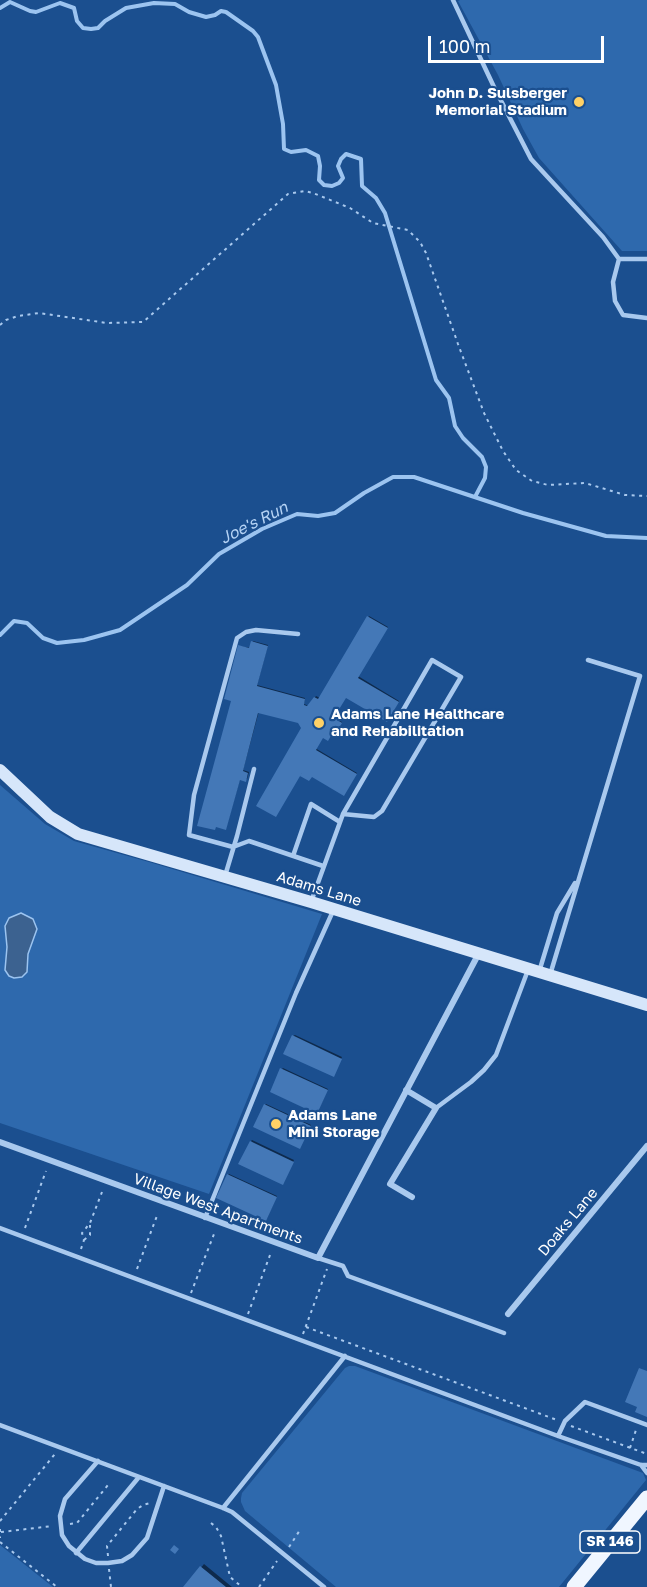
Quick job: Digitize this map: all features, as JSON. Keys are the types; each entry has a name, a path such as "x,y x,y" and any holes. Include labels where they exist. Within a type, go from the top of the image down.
{"main road":[{"name":"SR 146","path":"580,1585 647,1498"}],"street":[{"name":"Adams Lane","path":"0,770 66,828 91,839 225,876 647,1005"},
{"name":"Village West Apartments","path":"0,1142 318,1258 479,953"},
{"path":"406,1090 436,1108 390,1184 412,1197"},
{"name":"Doaks Lane","path":"508,1314 647,1146"}],"lane":[{"path":"453,0 531,159 603,237 619,259"},
{"path":"619,259 647,259"},
{"path":"619,259 613,282 615,302 623,315 647,318"},
{"path":"298,634 256,630 246,632 237,638 194,795 189,835 233,847 249,841 323,866"},
{"path":"311,902 343,814 432,660 461,677 382,812 374,818 343,814"},
{"path":"436,1108 471,1082 496,1055 539,972 579,878 640,676 588,660"},
{"path":"225,876 254,769"},
{"path":"293,856 311,804 340,822"},
{"path":"539,972 557,913 579,878"},
{"path":"205,1218 296,993 334,909"},
{"path":"0,1228 644,1466 647,1473"},
{"path":"318,1258 343,1266 348,1276 504,1333"},
{"path":"223,1508 345,1356"},
{"path":"558,1436 564,1423 585,1402 647,1425"},
{"path":"0,1425 232,1512 324,1587"},
{"path":"98,1461 72,1490 62,1506 60,1525 62,1535 76,1553 96,1563 122,1561 132,1555 147,1538 164,1486"},
{"path":"76,1553 140,1477"}],"path":[{"path":"0,325 18,316 39,313 107,323 143,322 288,194 305,191 350,208 379,225 400,228 414,234 426,253 484,413 503,451 516,470 532,481 548,484 585,483 625,495 647,496"},
{"path":"22,1236 46,1172"},
{"path":"84,1240 82,1233 90,1223 102,1192"},
{"path":"134,1278 158,1213"},
{"path":"78,1257 84,1240 90,1235 90,1223"},
{"path":"189,1298 214,1234"},
{"path":"246,1319 270,1255"},
{"path":"301,1340 330,1262"},
{"path":"306,1327 647,1454"},
{"path":"630,1448 639,1422"},
{"path":"0,1521 55,1454"},
{"path":"67,1524 77,1523 108,1485"},
{"path":"108,1556 107,1546 137,1509 143,1504 151,1503"},
{"path":"211,1523 221,1536 230,1576 242,1587"},
{"path":"51,1526 0,1531 0,1540 57,1587"},
{"path":"289,1547 300,1530"},
{"path":"259,1587 277,1561"},
{"path":"109,1569 111,1587"}],"shaded area":[{"name":"John D. Sulsberger Memorial Stadium","path":"647,0 647,251 622,251 539,158 458,1"},
{"path":"0,785 45,824 74,841 322,914 209,1194 0,1123"},
{"path":"21,913 33,919 37,929 28,954 27,972 22,977 14,978 9,976 5,970 7,947 5,926 9,918"},
{"path":"349,1366 355,1366 643,1473 646,1480 559,1587 336,1587 245,1511 241,1498 242,1493"},
{"path":"0,1545 53,1587 0,1587"}],"building":[{"name":"Adams Lane Healthcare and Rehabilitation","path":"367,616 388,628 358,678 399,702 387,722 346,698 338,711 344,714 339,721 342,723 335,735 332,734 328,741 323,738 316,750 357,774 344,796 312,777 309,781 300,776 276,817 256,806 301,728 298,723 258,713 243,771 248,773 246,782 240,780 226,830 197,826 231,701 224,699 238,645 249,648 251,641 268,646 257,686 305,699 304,705 307,706 314,697 318,699"},
{"path":"292,1035 342,1059 334,1077 283,1054"},
{"path":"280,1068 328,1090 317,1114 270,1092"},
{"path":"264,1104 311,1126 300,1149 253,1127"},
{"path":"250,1141 294,1162 283,1185 238,1164"},
{"path":"227,1174 277,1197 266,1221 216,1198"},
{"path":"639,1368 647,1371 647,1417 635,1412 637,1407 625,1402"},
{"path":"174,1545 179,1549 175,1554 170,1550"},
{"path":"200,1566 226,1587 183,1587"}],"waterway":[{"path":"0,8 10,2 36,12 60,3 74,8 77,21 83,28 91,29 98,28 126,8 154,3 175,4 189,12 206,17 221,11 226,12 253,31 258,37 276,85 283,124 284,149 291,152 306,150 318,156 319,180 324,185 332,186 343,178 338,166 346,154 361,159 362,186 376,198 385,213 436,380 449,398 455,426 463,438 482,457 486,467 485,478 475,497"},
{"name":"Joe's Run","path":"0,635 14,621 27,623 43,638 57,643 84,640 120,630 187,585 219,554 262,529 297,514 318,516 335,513 393,477 414,477 523,513 606,536 647,538"}],"place":[{"name":"John D. Sulsberger Memorial Stadium","path":"579,102"},
{"name":"Adams Lane Healthcare and Rehabilitation","path":"319,723"},
{"name":"Adams Lane Mini Storage","path":"276,1124"}]}
